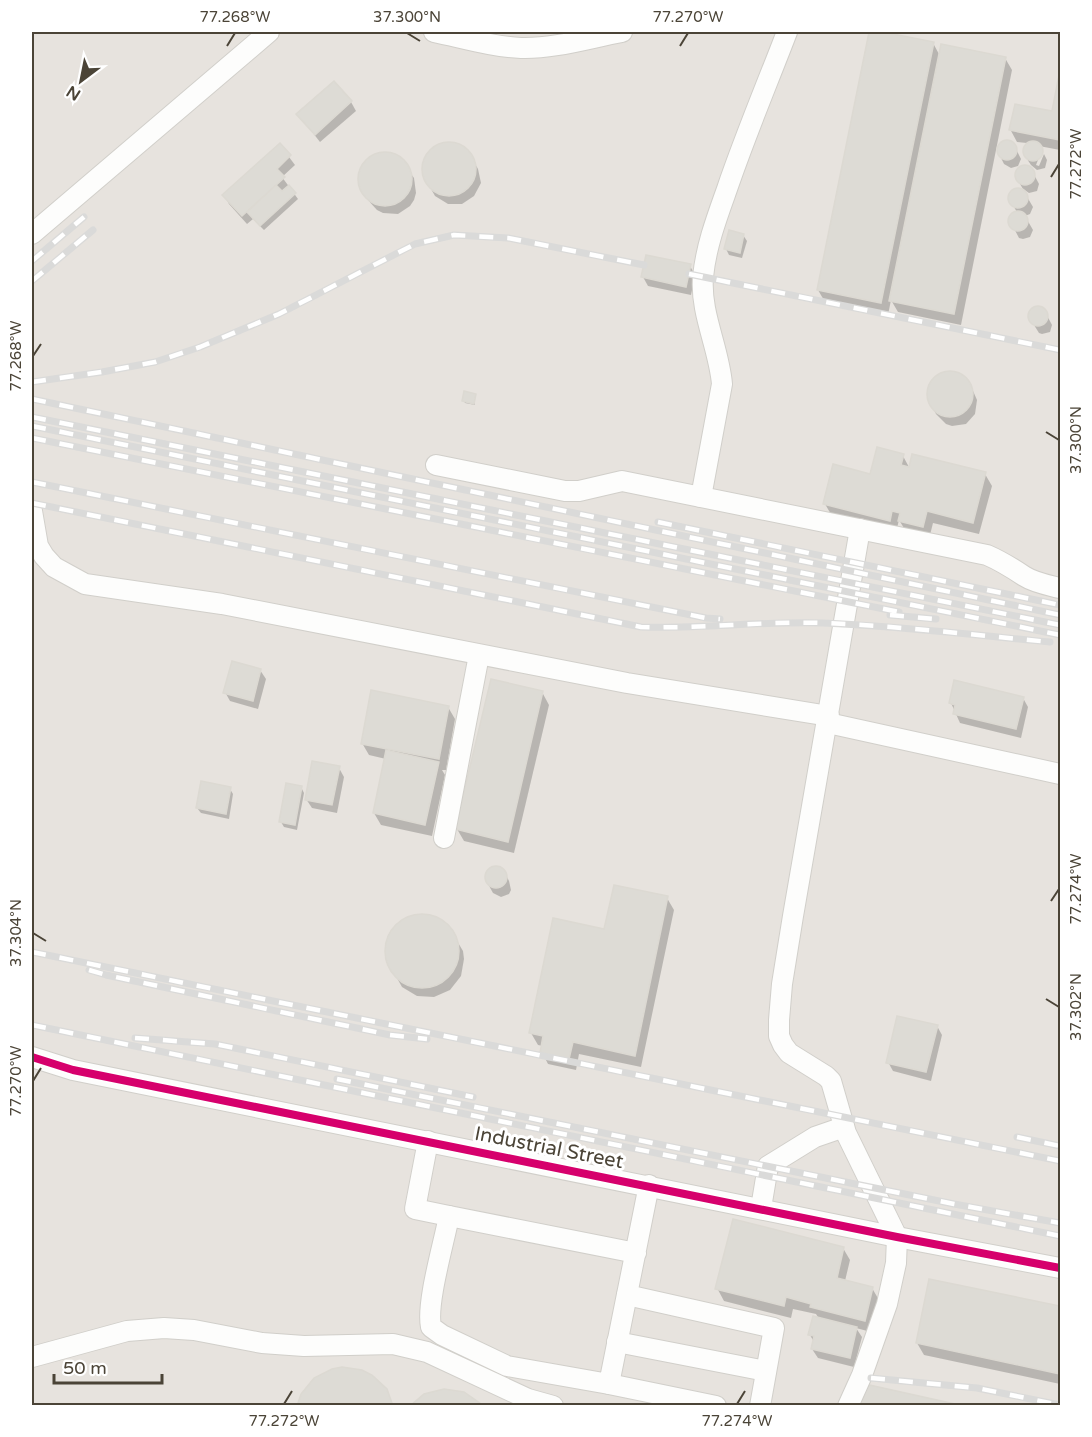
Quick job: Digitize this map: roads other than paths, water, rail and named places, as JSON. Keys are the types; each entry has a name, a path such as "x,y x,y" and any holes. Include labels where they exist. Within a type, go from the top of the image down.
{"street":[{"path":"32,234 269,32"},
{"path":"434,32 501,47 524,48 551,46 622,32"},
{"path":"701,497 722,384 704,297 703,278 709,246 738,156 787,32"},
{"path":"436,465 565,491 622,481 987,555 1003,561 1026,577 1060,588"},
{"path":"32,510 38,546 45,556 54,567 85,584 222,604 479,655 828,719 1060,774"},
{"path":"848,1406 862,1375 887,1304 896,1263 897,1237 844,1127 831,1081 789,1053 779,1036 782,984 860,529"},
{"path":"444,838 479,655"},
{"name":"Industrial Street","path":"32,1057 73,1070 1060,1268"},
{"path":"761,1208 768,1166 815,1137 844,1127"},
{"path":"428,1141 415,1209 636,1253"},
{"path":"609,1384 649,1185"},
{"path":"449,1216 429,1318 431,1327 442,1335 507,1366 716,1406"},
{"path":"627,1295 774,1328 760,1406"},
{"path":"32,1357 127,1331 164,1328 194,1330 262,1342 304,1346 393,1344 427,1352 528,1399 553,1406"},
{"path":"617,1342 766,1371"}],"railway":[{"path":"32,261 84,217"},
{"path":"32,281 93,230"},
{"path":"32,382 155,362 200,347 279,314 415,244 454,235 508,238 644,265"},
{"path":"689,274 1060,350"},
{"path":"32,399 1060,615"},
{"path":"32,417 1060,625"},
{"path":"32,426 1060,635"},
{"path":"32,438 899,612"},
{"path":"32,482 720,619"},
{"path":"32,503 641,627 823,623 908,628 1050,642"},
{"path":"658,522 1060,605"},
{"path":"890,615 936,619"},
{"path":"32,952 1060,1161"},
{"path":"89,970 390,1035 427,1039"},
{"path":"32,1025 1060,1236"},
{"path":"135,1038 215,1044 473,1097"},
{"path":"337,1079 954,1204 1060,1223"},
{"path":"1017,1137 1060,1146"},
{"path":"871,1378 977,1388 1060,1405"}]}
